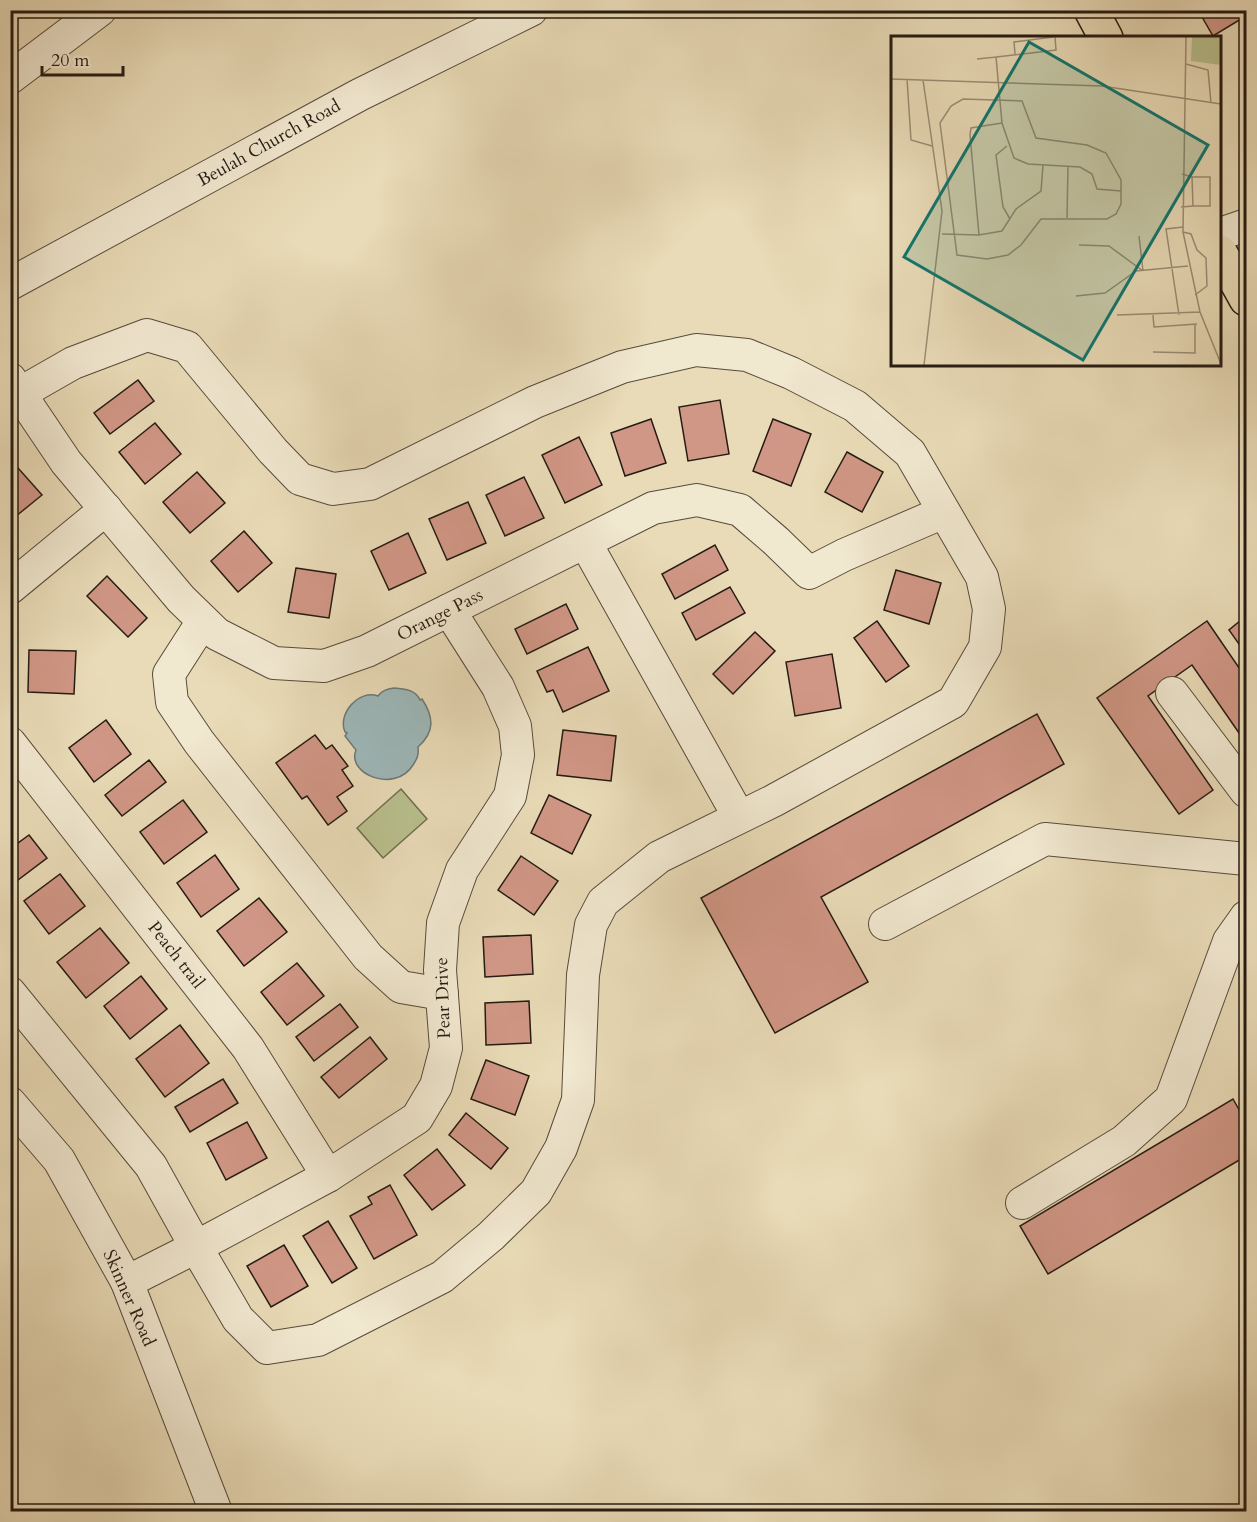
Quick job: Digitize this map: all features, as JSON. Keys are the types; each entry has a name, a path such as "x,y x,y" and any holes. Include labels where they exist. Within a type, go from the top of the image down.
{"main road":[{"path":"1091,10 1105,36"},
{"path":"1221,254 1246,299"}],"street":[{"path":"10,78 100,10"},
{"name":"Beulah Church Road","path":"10,284 359,95 531,10"},
{"path":"1221,234 1246,225"},
{"path":"10,993 151,1166 238,1319 267,1348 318,1340 442,1277 491,1236 536,1192 561,1148 578,1100 583,975 591,925 603,902 659,857 773,801 953,702 986,647 989,609 982,577 910,453 855,406 791,373 747,355 696,350 622,367 535,402 370,484 333,489 300,479 273,451 187,347 147,335 73,363 14,391"},
{"name":"Orange Pass","path":"14,391 66,462 181,599 216,634 274,663 324,666 367,651 653,508 697,500 740,510 808,573 944,512"},
{"path":"10,588 106,509"},
{"path":"585,542 739,817"},
{"name":"Pear Drive","path":"127,1282 328,1176 417,1118 436,1086 446,1048 440,970 443,923 462,870 510,796 518,755 515,726 498,687 449,610"},
{"path":"203,621 169,674 172,702 199,742 368,957 401,987 442,994"},
{"path":"1172,693 1246,791"},
{"name":"Peach trail","path":"10,743 248,1048 328,1176"},
{"path":"885,924 1045,839 1246,859"},
{"path":"1022,1203 1124,1141 1171,1099 1229,941 1246,917"},
{"name":"Skinner Road","path":"10,1103 59,1160 127,1282 216,1512"}],"green space":[{"path":"401,789 427,819 383,858 357,828"}],"water":[{"path":"387,689 409,690 420,700 422,699 429,712 431,724 427,736 418,747 413,765 405,774 384,779 365,773 358,767 355,759 356,750 345,736 347,733 343,725 347,711 357,700 364,696 378,696"}],"building":[{"path":"1198,10 1246,10 1246,16 1213,36"},
{"path":"138,380 154,401 110,434 94,413"},
{"path":"720,400 729,454 688,461 679,407"},
{"path":"651,419 666,463 625,476 611,433"},
{"path":"773,419 811,434 791,486 753,471"},
{"path":"155,423 181,454 145,484 119,452"},
{"path":"579,437 602,485 565,503 542,455"},
{"path":"847,452 883,472 862,512 825,492"},
{"path":"10,459 42,495 10,521"},
{"path":"197,472 225,503 190,533 163,502"},
{"path":"524,477 544,518 505,536 486,495"},
{"path":"468,502 486,543 447,560 429,519"},
{"path":"244,531 272,563 238,592 211,561"},
{"path":"408,533 426,573 389,590 371,551"},
{"path":"715,545 728,570 675,599 662,574"},
{"path":"296,568 336,574 329,618 288,612"},
{"path":"896,570 941,583 929,624 884,610"},
{"path":"107,576 147,618 128,637 87,596"},
{"path":"730,587 745,613 696,640 682,613"},
{"path":"566,604 578,629 527,654 515,629"},
{"path":"1246,616 1246,654 1229,630"},
{"path":"877,621 909,666 886,682 854,638"},
{"path":"1207,621 1246,678 1246,743 1192,665 1148,696 1213,790 1179,814 1097,698"},
{"path":"755,632 775,651 733,694 713,674"},
{"path":"588,647 609,691 563,712 553,690 547,692 537,671"},
{"path":"29,650 76,651 74,694 28,692"},
{"path":"832,654 841,708 795,716 786,662"},
{"path":"1037,714 1064,764 821,897 868,982 775,1033 701,898"},
{"path":"106,720 131,754 94,782 69,748"},
{"path":"563,730 616,736 611,781 557,775"},
{"path":"315,735 326,749 332,745 348,766 342,770 353,786 337,797 347,811 328,825 307,796 302,799 276,763"},
{"path":"149,760 166,782 122,816 105,795"},
{"path":"549,795 591,815 572,854 531,833"},
{"path":"183,800 207,832 164,864 140,832"},
{"path":"29,835 47,858 10,886 10,849"},
{"path":"215,855 239,889 201,917 177,883"},
{"path":"521,856 558,881 534,915 498,890"},
{"path":"60,874 85,906 49,934 24,901"},
{"path":"259,898 287,932 244,966 217,931"},
{"path":"100,928 129,963 86,998 57,962"},
{"path":"531,935 533,974 485,977 483,937"},
{"path":"297,963 324,996 287,1025 261,992"},
{"path":"141,976 167,1009 130,1039 104,1006"},
{"path":"529,1001 531,1043 486,1045 485,1003"},
{"path":"340,1004 358,1027 314,1061 296,1037"},
{"path":"180,1025 209,1063 165,1097 136,1059"},
{"path":"370,1037 387,1059 339,1098 321,1077"},
{"path":"486,1060 529,1076 515,1115 471,1099"},
{"path":"223,1079 238,1103 190,1132 175,1107"},
{"path":"1233,1099 1246,1122 1246,1156 1048,1274 1020,1226"},
{"path":"466,1113 508,1148 491,1169 449,1135"},
{"path":"247,1122 267,1158 226,1180 207,1143"},
{"path":"437,1149 465,1185 432,1210 404,1175"},
{"path":"390,1185 417,1235 374,1259 350,1216 372,1204 368,1197"},
{"path":"328,1221 357,1268 332,1283 303,1236"},
{"path":"284,1245 308,1286 271,1307 247,1266"}]}
